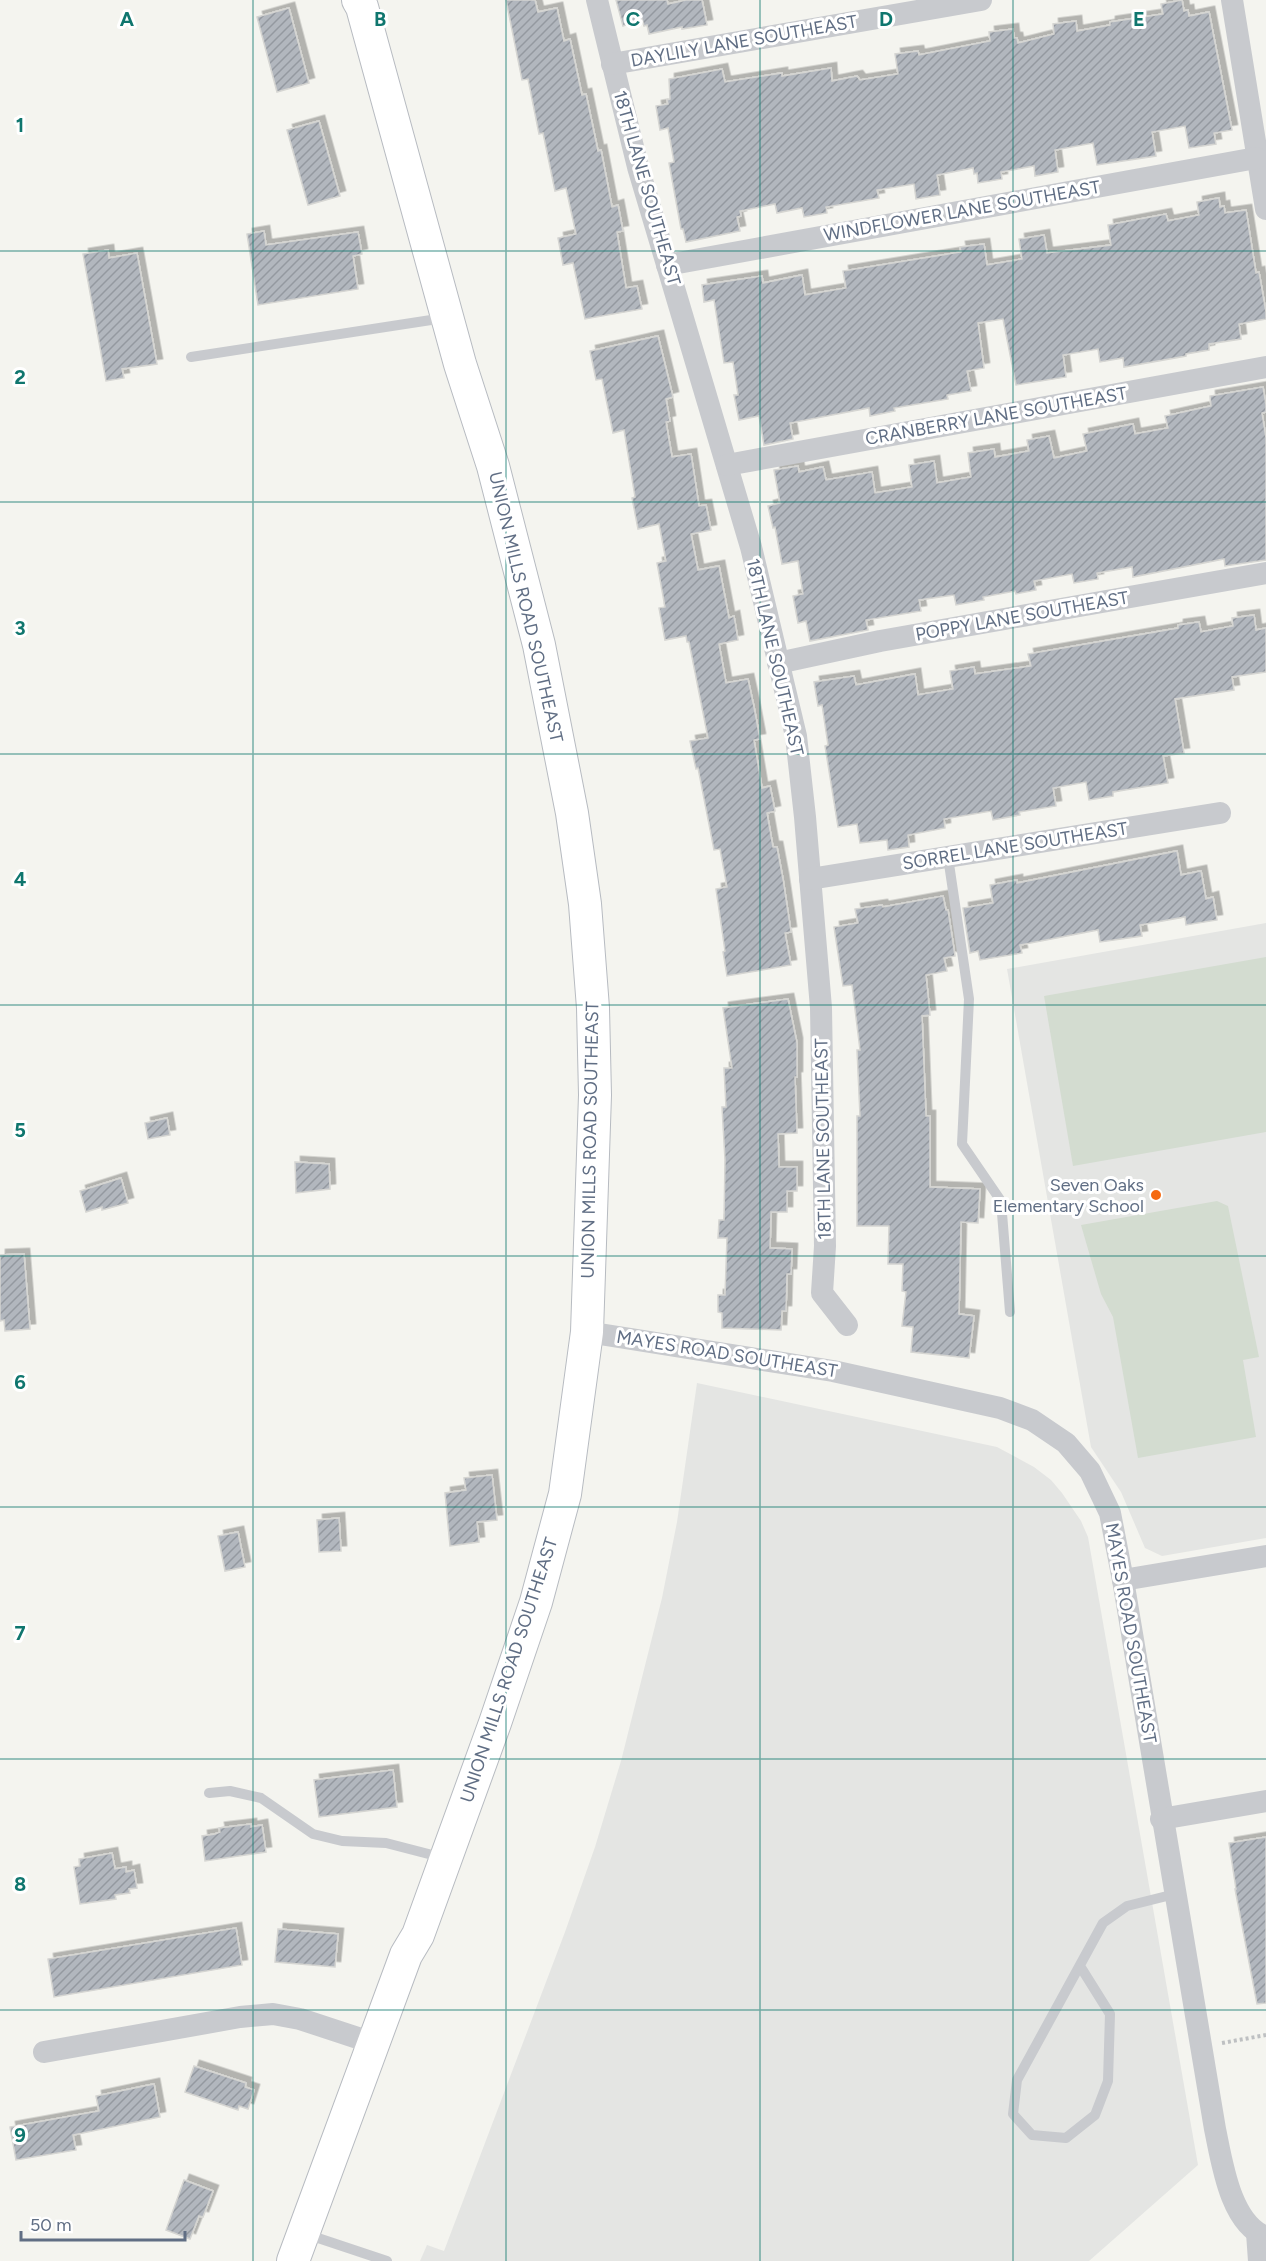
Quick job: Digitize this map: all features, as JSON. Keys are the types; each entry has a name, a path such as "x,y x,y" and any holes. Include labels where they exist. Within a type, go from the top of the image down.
{"street":[{"name":"UNION MILLS ROAD SOUTHEAST","path":"298,2247 406,1955 418,1935 495,1723 532,1613 565,1494 587,1332 595,1106 593,1008 585,904 573,813 539,645 492,466 447,318 362,7 358,0"},
{"name":"18TH LANE SOUTHEAST","path":"597,0 638,167 751,547 796,736 821,1008 825,1246 822,1293 847,1325"},
{"name":"DAYLILY LANE SOUTHEAST","path":"612,64 981,0"},
{"path":"1232,0 1266,209"},
{"name":"WINDFLOWER LANE SOUTHEAST","path":"667,265 1256,158"},
{"name":"CRANBERRY LANE SOUTHEAST","path":"727,465 1266,367"},
{"name":"POPPY LANE SOUTHEAST","path":"778,663 880,641 1266,573"},
{"name":"SORREL LANE SOUTHEAST","path":"810,879 1220,813"},
{"name":"MAYES ROAD SOUTHEAST","path":"587,1332 833,1371 1000,1408 1032,1420 1065,1443 1090,1471 1110,1513 1123,1580 1161,1820 1224,2170 1236,2207 1262,2235"},
{"path":"1123,1580 1266,1556"},
{"path":"1161,1820 1266,1801"},
{"path":"44,2052 273,2013 300,2019 373,2043"},
{"path":"1259,2261 1262,2235"}],"lane":[{"path":"191,357 447,318"},
{"path":"948,857 969,999 963,1144 1001,1201 1010,1312"},
{"path":"209,1793 230,1791 261,1798 313,1834 342,1841 386,1843 445,1858"},
{"path":"1080,1965 1110,2014 1108,2081 1095,2115 1066,2138 1032,2135 1013,2114 1017,2080 1103,1923 1127,1906 1175,1894"},
{"path":"298,2247 387,2261"}],"path":[{"path":"1201,2047 1266,2035"}],"shaded area":[{"name":"Seven Oaks Elementary School","path":"1266,923 1266,1538 1162,1556 1145,1548 1121,1492 1091,1447 1007,969"},
{"path":"1266,957 1266,1132 1073,1166 1044,996"},
{"path":"1217,1201 1228,1206 1259,1357 1243,1360 1256,1437 1138,1458 1113,1317 1101,1294 1081,1225"},
{"path":"697,1383 997,1447 1034,1467 1051,1480 1081,1521 1088,1537 1198,2165 1089,2261 420,2261 427,2245 444,2251 595,1847 621,1761 662,1598 677,1522"}],"building":[{"path":"506,0 535,0 538,12 557,8 564,41 570,39 582,95 586,94 598,151 601,150 612,207 618,205 623,231 617,232 626,288 637,286 642,309 585,319 573,263 563,265 558,238 576,234 566,188 555,191 543,133 539,134 528,79 522,80"},
{"path":"616,0 667,0 668,4 686,0 702,0 707,25 682,29 682,27 649,34 647,25 644,26 642,19 623,26"},
{"path":"1182,0 1184,11 1188,10 1189,16 1209,12 1232,130 1214,133 1216,144 1189,148 1185,126 1152,132 1156,156 1097,165 1093,143 1055,150 1058,172 1035,176 1034,166 1001,172 1002,179 978,183 977,173 974,174 973,168 937,175 940,195 916,199 914,184 877,190 879,198 826,207 827,213 804,217 802,208 777,213 775,204 740,211 741,216 737,217 740,231 686,242 683,229 681,229 669,163 674,162 668,128 660,130 656,106 668,104 669,79 722,69 725,82 831,68 832,81 857,76 860,80 898,74 895,54 918,51 919,55 990,41 989,32 1013,29 1014,38 1017,38 1018,43 1054,34 1053,24 1076,21 1077,31 1110,25 1110,22 1163,14 1161,4"},
{"path":"289,8 309,83 277,92 257,17"},
{"path":"319,121 340,196 308,205 287,130"},
{"path":"1219,198 1220,207 1224,206 1225,213 1246,210 1256,273 1259,272 1266,312 1266,319 1239,324 1241,339 1209,344 1209,350 1186,354 1186,356 1124,367 1123,358 1100,362 1098,349 1063,355 1066,377 1016,385 1003,319 978,323 984,368 967,371 971,391 947,395 948,399 894,408 895,411 870,416 869,408 790,423 793,439 764,445 759,416 739,420 734,395 738,395 733,362 724,363 714,300 704,302 702,285 762,276 763,283 802,275 805,295 846,288 843,271 961,252 960,247 984,244 987,265 1022,259 1019,239 1044,235 1047,253 1111,245 1108,225 1166,214 1168,221 1199,215 1197,202"},
{"path":"264,231 266,245 358,232 362,254 353,256 358,289 258,305 247,234"},
{"path":"108,250 109,258 137,253 157,364 122,369 124,378 106,381 83,254"},
{"path":"658,336 673,397 666,399 670,421 666,422 672,457 691,454 699,506 706,505 711,530 691,534 698,570 719,566 729,618 734,616 738,640 719,644 726,683 748,679 760,739 754,740 762,788 770,786 775,811 767,813 773,847 777,847 791,932 785,933 791,965 727,976 716,889 727,887 720,849 714,850 698,768 696,769 690,741 708,738 689,642 686,636 665,640 659,608 665,607 657,563 666,561 659,524 638,529 624,430 613,433 602,379 596,380 590,351"},
{"path":"1263,387 1266,405 1266,412 1262,413 1266,438 1266,560 1225,566 1224,559 1133,577 1132,567 1097,573 1098,579 1074,583 1072,574 1034,581 1036,590 983,597 984,600 956,605 954,595 919,600 921,611 866,620 868,630 810,641 806,621 798,623 793,596 803,594 798,561 782,564 775,527 773,528 768,506 780,503 774,470 798,466 799,472 823,467 826,480 872,472 875,493 912,487 909,465 934,461 937,483 971,477 968,453 994,449 995,457 1029,451 1027,440 1049,436 1054,458 1087,451 1083,434 1133,424 1135,434 1168,428 1165,416 1211,406 1210,396"},
{"path":"1254,615 1256,630 1266,628 1266,672 1232,677 1234,690 1175,699 1184,753 1163,756 1168,783 1113,792 1113,796 1089,800 1086,782 1053,788 1056,806 1019,812 1020,815 993,820 991,811 944,819 945,828 908,835 909,847 888,850 887,840 860,843 857,824 838,827 825,746 828,745 822,705 818,706 814,682 854,676 856,685 915,674 918,695 953,689 950,671 974,667 975,674 1031,666 1028,654 1178,628 1178,625 1199,622 1201,632 1233,626 1232,618"},
{"path":"1177,851 1181,875 1201,871 1206,899 1213,897 1217,920 1186,925 1185,917 1140,925 1142,936 1100,942 1098,930 1020,945 1022,953 980,960 978,951 970,953 963,908 993,903 990,885 1017,880 1017,883"},
{"path":"943,896 946,910 948,910 955,956 944,958 947,971 926,975 930,1015 922,1016 926,1116 930,1116 930,1187 980,1189 978,1223 961,1222 959,1314 974,1316 969,1358 911,1352 913,1327 902,1326 906,1292 902,1291 903,1264 888,1264 889,1226 857,1226 857,1116 860,1116 857,1050 860,1050 852,985 843,986 834,927 858,923 855,909 882,905 883,907"},
{"path":"788,999 797,1043 797,1077 795,1077 797,1133 778,1134 779,1167 797,1167 797,1191 787,1191 787,1212 771,1212 770,1248 792,1249 791,1274 787,1274 786,1311 782,1311 781,1330 722,1328 722,1313 718,1312 718,1295 725,1295 727,1238 718,1238 719,1220 724,1220 725,1160 722,1107 726,1107 724,1068 732,1068 723,1008"},
{"path":"167,1118 170,1135 148,1139 145,1123"},
{"path":"295,1162 329,1164 330,1189 296,1193"},
{"path":"121,1178 128,1203 86,1212 80,1191"},
{"path":"24,1254 30,1329 5,1331 4,1320 0,1321 0,1255"},
{"path":"492,1475 497,1520 477,1522 479,1542 450,1546 445,1493 466,1490 464,1478"},
{"path":"339,1518 341,1551 319,1552 317,1520"},
{"path":"238,1532 245,1567 225,1571 218,1536"},
{"path":"393,1770 397,1807 319,1817 314,1780"},
{"path":"251,1824 251,1827 262,1825 266,1852 205,1861 202,1836 220,1832 219,1828"},
{"path":"1266,1837 1266,2003 1257,2004 1235,1889 1229,1843"},
{"path":"112,1853 115,1869 126,1867 126,1872 134,1870 137,1888 129,1889 130,1893 115,1895 116,1899 80,1904 74,1867 80,1866 79,1859"},
{"path":"236,1928 242,1965 54,1997 48,1959"},
{"path":"278,1929 338,1934 335,1967 275,1962"},
{"path":"194,2066 246,2083 245,2087 254,2090 248,2109 239,2106 238,2110 185,2092"},
{"path":"154,2084 160,2117 73,2135 76,2150 16,2160 10,2127 99,2111 96,2096"},
{"path":"184,2180 213,2191 203,2217 199,2216 190,2239 166,2230"}],"place":[{"name":"Seven Oaks Elementary School","path":"1156,1195"}]}
